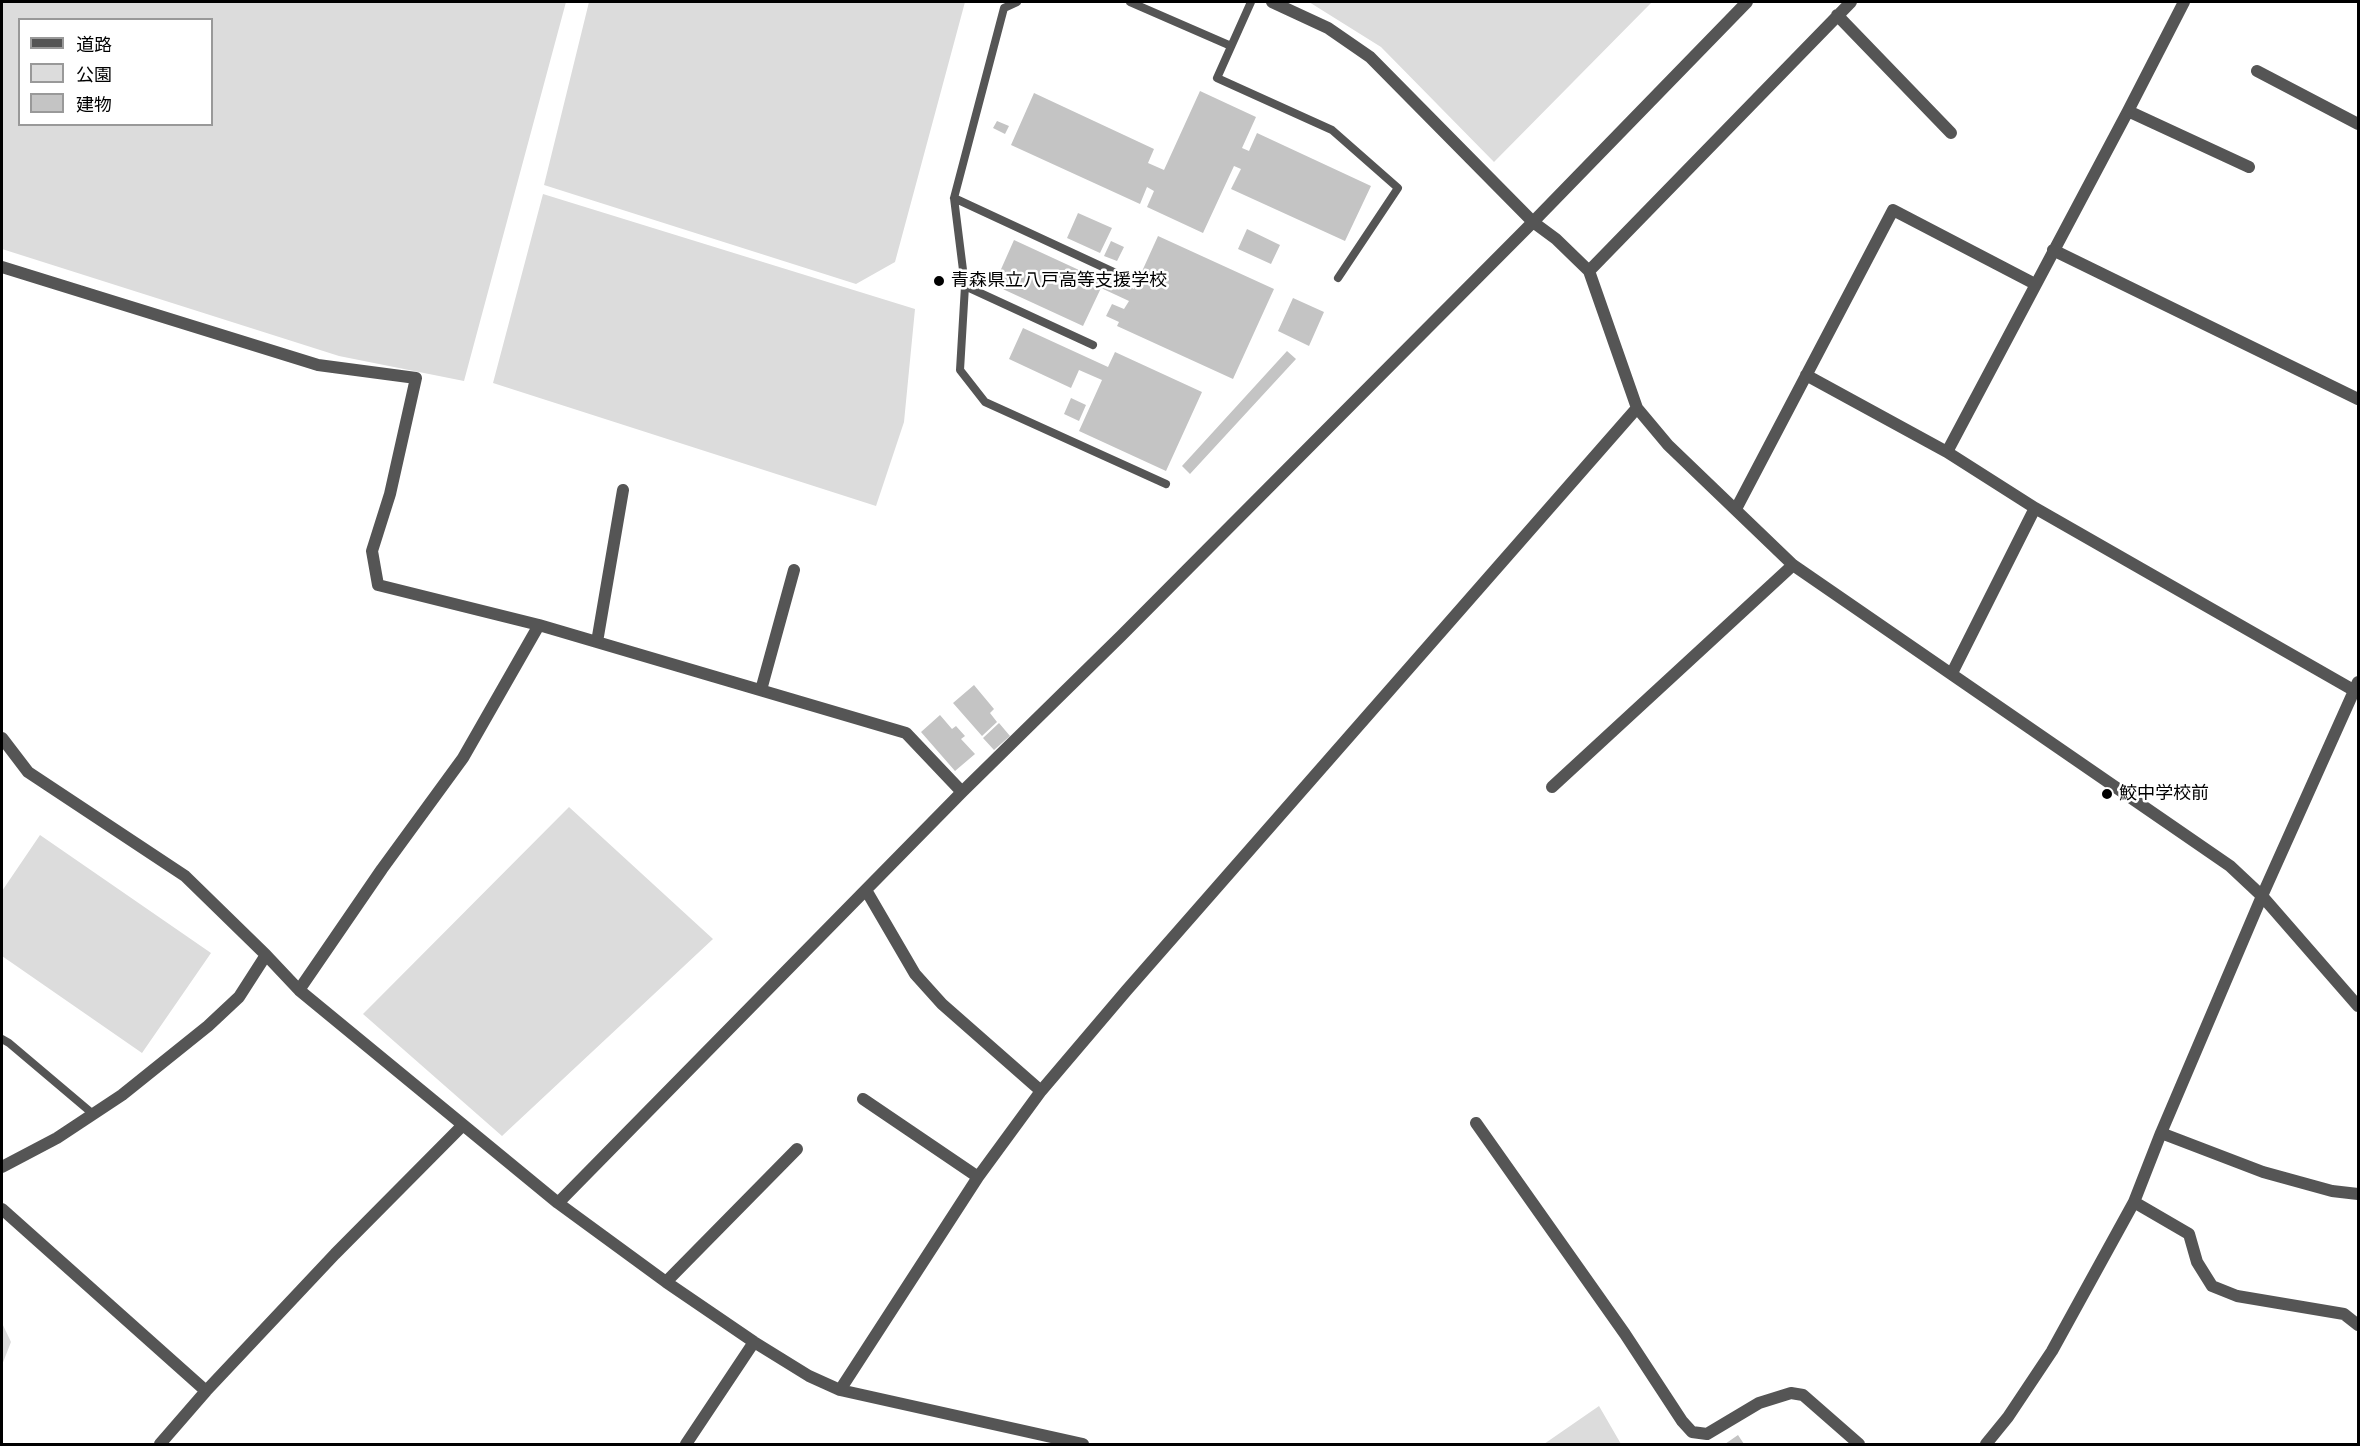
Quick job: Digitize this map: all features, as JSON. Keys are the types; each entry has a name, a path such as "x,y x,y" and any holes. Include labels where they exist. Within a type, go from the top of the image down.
{"street":[{"path":"1272,2 1328,28 1370,57 1533,222 1556,239 1589,271 1637,408 1668,445 1793,565 2230,866 2262,896 2358,1006"},
{"path":"558,1203 962,792 1533,222 1747,2"},
{"path":"1589,271 1851,2"},
{"path":"1947,452 2184,2"},
{"path":"1837,15 1951,133"},
{"path":"2257,72 2358,124"},
{"path":"2128,111 2249,167"},
{"path":"1736,509 1893,210 2035,284"},
{"path":"2053,250 2358,399"},
{"path":"2,267 318,365 416,378 390,494 372,551 378,585 539,625 906,733 962,792"},
{"path":"1806,375 1947,452 2035,508 2357,686 2262,896 2134,1202 2052,1351 2008,1417 1986,1444"},
{"path":"840,1390 978,1177 1041,1091 1141,973 1637,408"},
{"path":"597,642 623,490"},
{"path":"1952,673 2035,508"},
{"path":"1552,787 1793,565"},
{"path":"761,690 794,570"},
{"path":"299,990 382,869 463,758 539,625"},
{"path":"2,738 28,772 185,876 299,990 558,1203 666,1282 754,1342 809,1376 840,1390 1083,1444"},
{"path":"866,890 915,974 942,1004 1041,1091"},
{"path":"2,1167 57,1138 122,1095 208,1026 239,997 266,955"},
{"path":"863,1099 978,1177"},
{"path":"1476,1123 1592,1287 1682,1421 1692,1432 1707,1434 1759,1403 1791,1394 1803,1395 1858,1444"},
{"path":"160,1444 206,1391 335,1254 463,1125"},
{"path":"2161,1133 2263,1172 2332,1191 2358,1194"},
{"path":"666,1282 797,1149"},
{"path":"2134,1202 2190,1234 2197,1262 2212,1286 2237,1296 2344,1314 2358,1325"},
{"path":"2,1209 206,1391"},
{"path":"686,1444 754,1342"}],"lane":[{"path":"1017,2 1004,8 954,198 965,286 960,370 985,402 1166,484"},
{"path":"1130,2 1232,46"},
{"path":"1251,2 1217,78 1332,130 1398,188 1338,278"},
{"path":"954,198 1120,275"},
{"path":"965,286 1093,345"},
{"path":"2,1039 9,1042 93,1114"}],"green space":[{"path":"2,2 566,2 464,381 339,356 2,249"},
{"path":"589,2 965,2 895,262 856,284 544,185"},
{"path":"1309,2 1652,2 1494,162 1381,47"},
{"path":"543,194 915,309 904,422 876,506 493,383"},
{"path":"569,807 713,939 502,1136 363,1014"},
{"path":"40,835 211,953 142,1053 2,956 2,891"},
{"path":"2,1323 11,1342 2,1365"},
{"path":"1599,1406 1621,1444 1544,1444"}],"building":[{"path":"1200,91 1256,117 1242,148 1249,151 1257,133 1371,186 1345,241 1231,189 1241,169 1234,166 1203,233 1147,207 1154,191 1147,187 1140,204 1011,145 1034,93 1154,149 1148,163 1164,170"},
{"path":"997,121 1009,126 1005,134 993,128"},
{"path":"1078,213 1112,228 1100,253 1067,238"},
{"path":"1247,229 1280,245 1271,264 1238,249"},
{"path":"1158,236 1274,289 1233,379 1117,326 1119,322 1106,316 1112,304 1124,309 1129,301 1101,288 1083,326 994,285 1014,240 1092,276 1094,271 1134,289"},
{"path":"1111,241 1124,247 1117,261 1104,256"},
{"path":"1293,298 1324,312 1309,346 1278,331"},
{"path":"1023,328 1108,367 1115,352 1202,392 1166,471 1079,431 1102,380 1079,370 1071,388 1009,359"},
{"path":"1287,351 1296,359 1190,474 1182,466"},
{"path":"1071,398 1086,405 1079,421 1064,414"},
{"path":"974,685 994,709 990,713 997,722 982,736 953,703"},
{"path":"940,715 952,729 956,726 965,736 961,739 975,754 955,771 921,732"},
{"path":"999,723 1010,736 994,750 983,738"},
{"path":"1738,1435 1744,1444 1725,1444"}],"place":[{"name":"青森県立八戸高等支援学校","path":"939,281"},
{"name":"鮫中学校前","path":"2107,794"}]}
